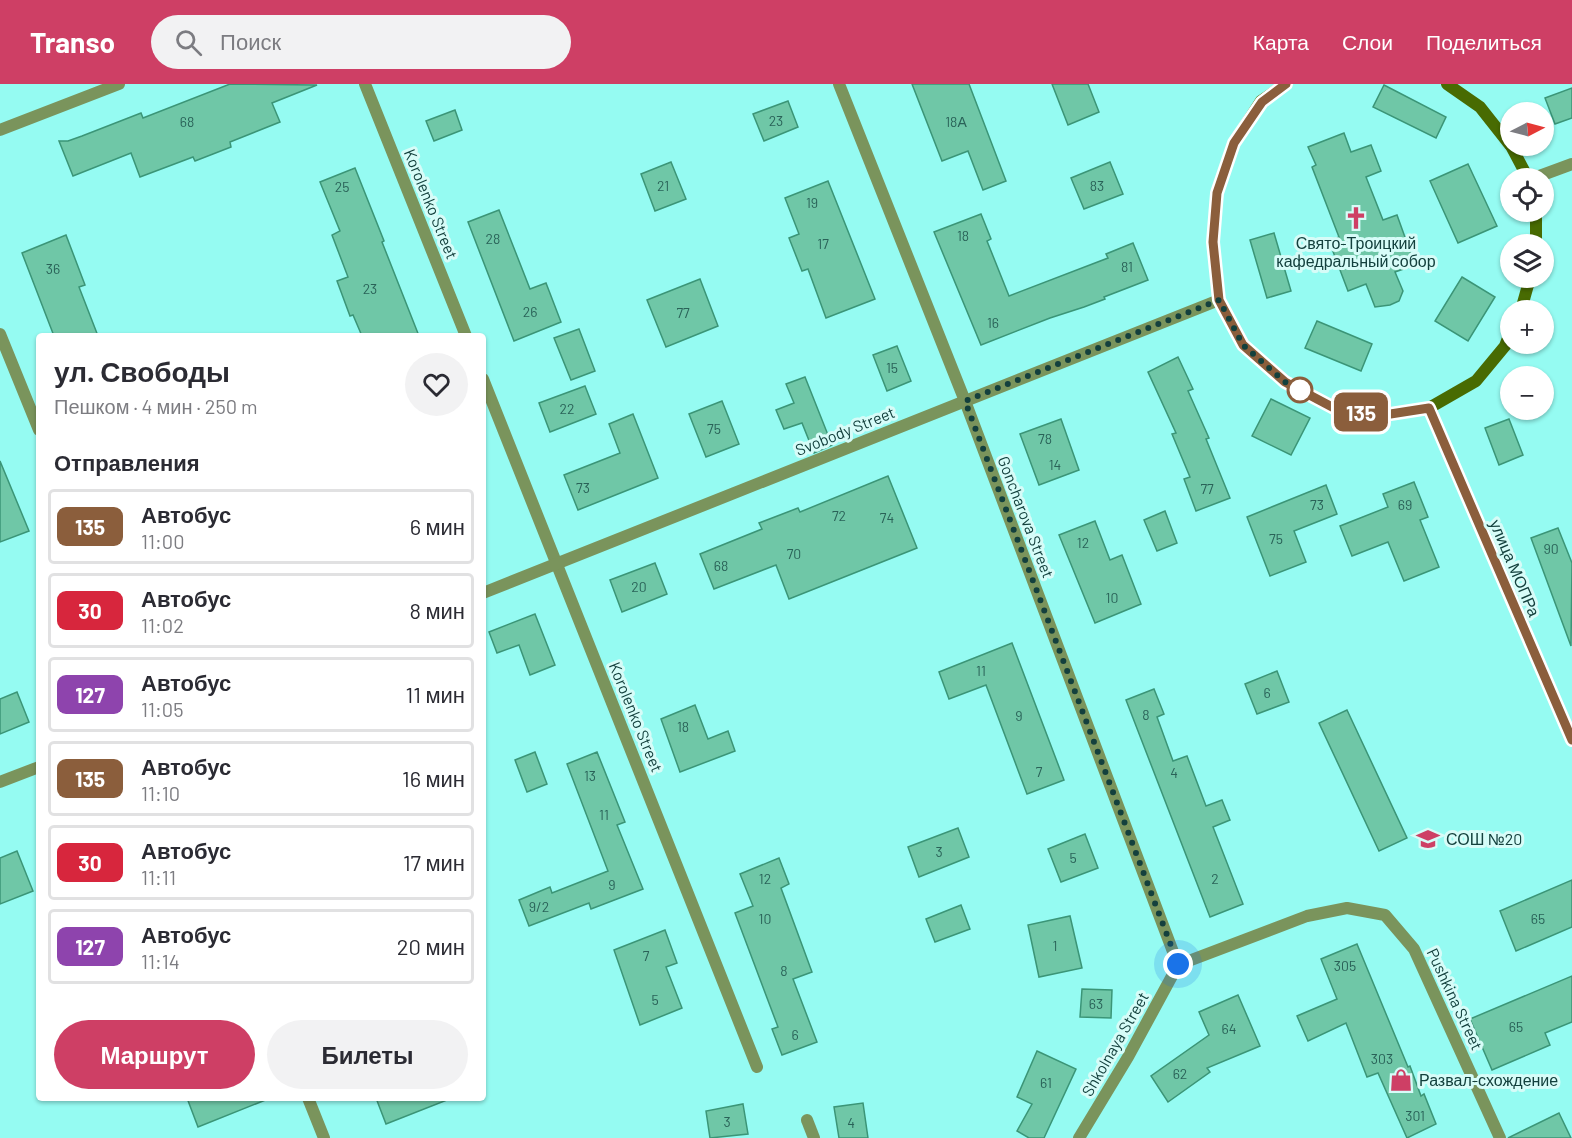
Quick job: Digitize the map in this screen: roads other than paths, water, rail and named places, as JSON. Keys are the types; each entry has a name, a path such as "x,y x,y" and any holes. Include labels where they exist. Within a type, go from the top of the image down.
{"main road":[{"path":"1286,84 1262,102 1234,143 1217,193 1213,242 1219,300 1243,345 1285,382 1334,408 1384,415 1429,408 1476,381 1500,352"},
{"path":"1447,84 1480,107 1500,132"},
{"name":"улица МОПРа","path":"1429,408 1572,740"}],"street":[{"path":"0,130 119,84"},
{"name":"Korolenko Street","path":"365,84 465,333"},
{"name":"Goncharova Street","path":"838,84 965,401 1178,964"},
{"path":"1554,171 1572,164"},
{"name":"Svobody Street","path":"486,592 1219,300"},
{"path":"0,334 36,423"},
{"name":"Korolenko Street","path":"486,386 757,1067"},
{"path":"0,782 36,768"},
{"name":"Pushkina Street","path":"1178,964 1307,916 1347,908 1385,915 1414,949 1500,1138"},
{"name":"Shkolnaya Street","path":"1079,1138 1128,1057 1178,964"},
{"path":"309,1101 324,1138"},
{"path":"807,1120 814,1138"}],"place":[{"name":"Свято-Троицкий кафедральный собор","path":"1356,218"},
{"name":"СОШ №20","path":"1428,839"},
{"name":"Развал-схождение","path":"1401,1080"}]}
